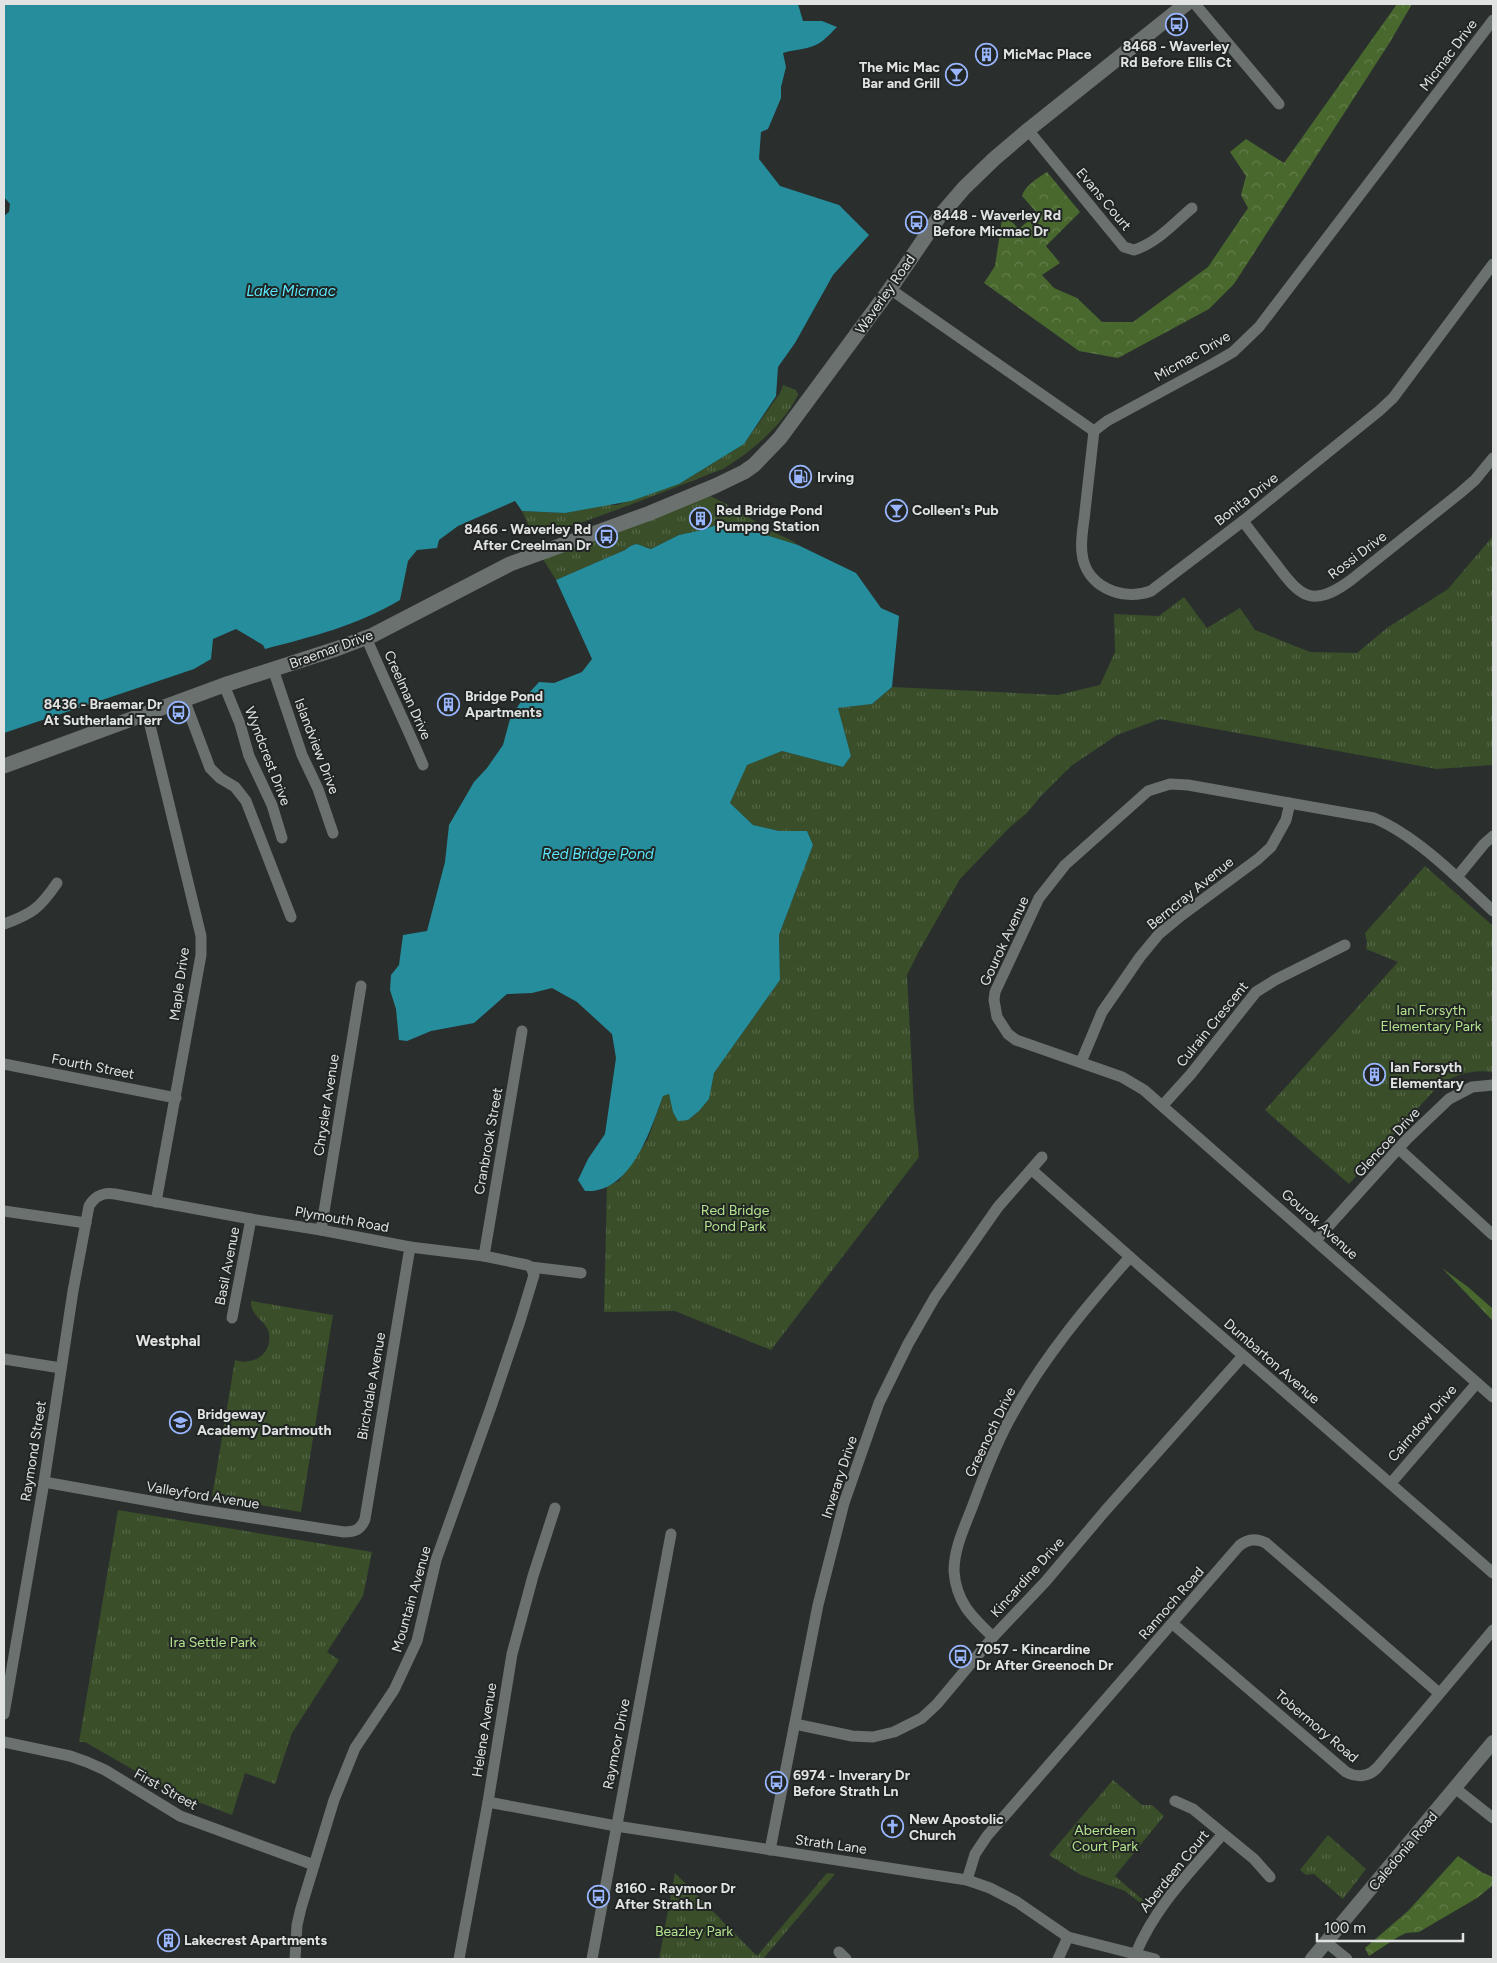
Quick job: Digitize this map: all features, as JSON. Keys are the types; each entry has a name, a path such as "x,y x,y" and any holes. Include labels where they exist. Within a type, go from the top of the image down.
{"main road":[{"name":"Waverley Road","path":"650,513 715,486 754,464 780,438 890,289 939,217 964,188 1028,130 1186,4"},
{"name":"Braemar Drive","path":"4,766 184,699 366,637 510,564 650,513"}],"street":[{"path":"1195,4 1278,104"},
{"name":"Micmac Drive","path":"1094,431 1107,420 1214,363 1249,338 1493,20"},
{"name":"Evans Court","path":"1028,130 1124,247 1134,250 1152,242 1192,208"},
{"name":"Bonita Drive","path":"1094,431 1082,553 1091,576 1109,590 1128,595 1142,594 1151,591 1243,521 1360,428 1394,398 1493,264"},
{"path":"890,289 1094,431"},
{"name":"Rossi Drive","path":"1243,521 1294,588 1308,595 1319,596 1339,589 1358,575 1475,480 1493,458"},
{"name":"Creelman Drive","path":"366,637 423,765"},
{"name":"Islandview Drive","path":"273,669 302,755 318,789 333,833"},
{"name":"Wyndcrest Drive","path":"224,685 240,724 251,761 272,805 282,838"},
{"path":"184,699 210,768 220,778 235,787 246,801 291,917"},
{"name":"Maple Drive","path":"146,713 201,936 200,955 176,1098 156,1202"},
{"name":"Gourok Avenue","path":"1493,911 1410,837 1374,818 1179,784 1163,785 1141,796 1054,878 1039,898 995,992 995,1010 1002,1026 1016,1040 1122,1077 1144,1090 1493,1397"},
{"name":"Berncray Avenue","path":"1081,1062 1102,1012 1150,944 1182,915 1258,859 1271,847 1286,820 1290,803"},
{"path":"1457,877 1493,836"},
{"path":"4,924 32,912 44,903 57,883"},
{"name":"Culrain Crescent","path":"1163,1105 1191,1074 1256,992 1345,945"},
{"name":"Chrysler Avenue","path":"321,1230 361,986"},
{"name":"Cranbrook Street","path":"484,1256 522,1030"},
{"name":"Fourth Street","path":"4,1064 176,1098"},
{"name":"Glencoe Drive","path":"1316,1240 1442,1106 1460,1092 1478,1085 1493,1086"},
{"path":"1399,1150 1493,1235"},
{"name":"Inverary Drive","path":"770,1850 818,1605 842,1512 879,1403 934,1297 998,1207 1042,1158"},
{"name":"Dumbarton Avenue","path":"1032,1170 1243,1356 1493,1572"},
{"name":"Plymouth Road","path":"98,1196 108,1193 410,1247 484,1256 531,1267 581,1273"},
{"name":"Raymond Street","path":"4,1714 44,1482 72,1291 89,1206 92,1200 98,1196"},
{"path":"4,1211 86,1223"},
{"name":"Basil Avenue","path":"232,1318 251,1220"},
{"name":"Birchdale Avenue","path":"359,1529 365,1519 410,1247"},
{"name":"Greenoch Drive","path":"994,1637 970,1615 961,1600 954,1570 958,1546 984,1476 1012,1416 1039,1370 1071,1325 1130,1257"},
{"name":"Mountain Avenue","path":"295,1959 297,1925 334,1800 354,1748 394,1690 417,1641 436,1560 520,1321 534,1275 531,1267"},
{"name":"Kincardine Drive","path":"795,1724 859,1737 884,1735 908,1726 922,1718 937,1704 994,1637 1046,1581 1105,1510 1243,1356"},
{"path":"4,1359 61,1368"},
{"name":"Cairndow Drive","path":"1391,1483 1476,1383"},
{"name":"Valleyford Avenue","path":"44,1482 267,1521 344,1532 354,1532 359,1529"},
{"name":"Helene Avenue","path":"458,1959 488,1802 512,1654 533,1576 555,1508"},
{"name":"Raymoor Drive","path":"592,1959 670,1534"},
{"name":"Rannoch Road","path":"967,1880 969,1868 975,1854 987,1836 1239,1546 1250,1540 1266,1543 1439,1694"},
{"name":"Tobermory Road","path":"1173,1624 1346,1772 1355,1776 1364,1775 1377,1768 1493,1630"},
{"name":"First Street","path":"4,1742 70,1756 87,1762 105,1770 180,1816 314,1865"},
{"name":"Caledonia Road","path":"1312,1959 1493,1742"},
{"path":"1455,1788 1493,1818"},
{"name":"Aberdeen Court","path":"1175,1801 1193,1810 1254,1859 1270,1877"},
{"name":"Strath Lane","path":"488,1802 616,1826 967,1880 990,1888 1017,1902 1068,1937 1155,1959"},
{"name":"Aberdeen Court","path":"1136,1953 1143,1936 1161,1906 1222,1835"},
{"path":"1058,1959 1068,1937"},
{"path":"1326,1942 1347,1959"}],"green space":[{"path":"1397,4 1412,4 1390,42 1234,284 1209,309 1118,358 1079,351 984,283 995,266 1003,213 1019,229 1037,213 1022,196 1029,185 1047,172 1080,212 1046,246 1060,263 1042,275 1054,288 1077,298 1102,322 1133,322 1208,267 1248,208 1241,195 1246,176 1230,152 1246,139 1284,163"},
{"path":"783,385 796,390 798,395 792,406 756,446 723,469 592,519 544,534 533,535 522,511 565,513 602,505 617,505 679,484 744,444 780,393"},
{"path":"710,496 798,545 725,522 679,535 651,549 635,544 556,580 543,559"},
{"name":"Red Bridge Pond Park","path":"1493,536 1493,765 1437,769 1160,719 1117,735 1071,766 1027,813 1010,827 960,879 919,951 907,975 914,1108 919,1157 771,1350 675,1311 604,1312 607,1186 619,1181 648,1139 663,1096 669,1094 671,1101 688,1120 699,1111 709,1099 714,1073 780,980 779,935 813,845 807,831 779,831 753,825 730,803 747,764 782,751 843,767 851,756 838,708 872,704 892,687 1058,695 1100,685 1115,652 1114,614 1159,616 1184,597 1207,628 1240,608 1255,630 1310,652 1357,653 1387,628 1448,589"},
{"name":"Ian Forsyth Elementary Park","path":"1425,866 1493,926 1493,1072 1465,1073 1439,1085 1349,1184 1265,1110 1398,962 1366,949 1365,933"},
{"path":"1442,1268 1493,1309 1493,1321"},
{"path":"251,1301 333,1315 301,1512 212,1497 235,1360 248,1361 260,1357 267,1348 269,1341 268,1329 253,1311"},
{"name":"Ira Settle Park","path":"118,1510 372,1552 363,1596 327,1652 339,1660 292,1733 275,1784 245,1773 232,1815 172,1792 85,1742 79,1742"},
{"name":"Aberdeen Court Park","path":"1113,1780 1142,1805 1152,1805 1164,1816 1115,1876 1150,1906 1148,1909 1125,1891 1081,1875 1049,1855"},
{"path":"1328,1835 1366,1869 1343,1899 1314,1874 1306,1875 1300,1870"},
{"path":"1458,1856 1483,1873 1493,1877 1493,1885 1477,1898 1419,1932 1406,1933 1369,1956 1365,1948 1408,1911"},
{"name":"Beazley Park","path":"675,1873 757,1956 827,1873 835,1874 763,1959 659,1959"}],"water":[{"name":"Lake Micmac","path":"4,4 798,4 803,21 822,21 837,27 816,45 783,53 786,67 781,87 781,98 768,129 761,132 759,159 780,186 839,205 869,235 833,275 795,343 778,367 776,396 744,444 679,484 631,501 565,513 522,511 515,501 458,526 439,540 437,548 417,550 408,561 400,600 367,617 301,640 265,649 263,645 236,629 213,639 211,659 194,669 4,733 4,216 9,212 10,204 4,197"},
{"name":"Red Bridge Pond","path":"725,522 798,545 856,573 881,608 899,616 892,687 872,704 838,708 851,756 843,767 782,751 747,765 730,803 753,825 779,831 807,831 813,845 779,935 780,980 714,1073 709,1099 699,1111 688,1120 678,1121 673,1112 669,1094 663,1096 645,1142 626,1171 615,1182 601,1189 585,1191 578,1180 588,1159 605,1134 616,1058 612,1034 577,1002 552,988 532,993 507,994 474,1023 431,1031 407,1041 399,1040 396,1009 390,990 391,975 399,965 403,935 427,931 445,862 449,825 474,782 487,768 503,745 510,719 520,703 539,682 554,683 582,672 592,659 556,580 635,544 651,549 679,535"}],"place":[{"name":"8468 - Waverley Rd Before Ellis Ct","path":"1176,24"},
{"name":"MicMac Place","path":"987,54"},
{"name":"The Mic Mac Bar and Grill","path":"956,75"},
{"name":"8448 - Waverley Rd Before Micmac Dr","path":"917,223"},
{"name":"Irving","path":"801,477"},
{"name":"Colleen's Pub","path":"896,510"},
{"name":"Red Bridge Pond Pumpng Station","path":"700,518"},
{"name":"8466 - Waverley Rd After Creelman Dr","path":"607,537"},
{"name":"Bridge Pond Apartments","path":"449,704"},
{"name":"8436 - Braemar Dr At Sutherland Terr","path":"178,712"},
{"name":"Ian Forsyth Elementary","path":"1374,1075"},
{"name":"Bridgeway Academy Dartmouth","path":"181,1422"},
{"name":"7057 - Kincardine Dr After Greenoch Dr","path":"960,1657"},
{"name":"6974 - Inverary Dr Before Strath Ln","path":"777,1783"},
{"name":"New Apostolic Church","path":"893,1827"},
{"name":"8160 - Raymoor Dr After Strath Ln","path":"599,1896"},
{"name":"Lakecrest Apartments","path":"168,1940"}],"district":[{"name":"Westphal","path":"168,1341"}]}
